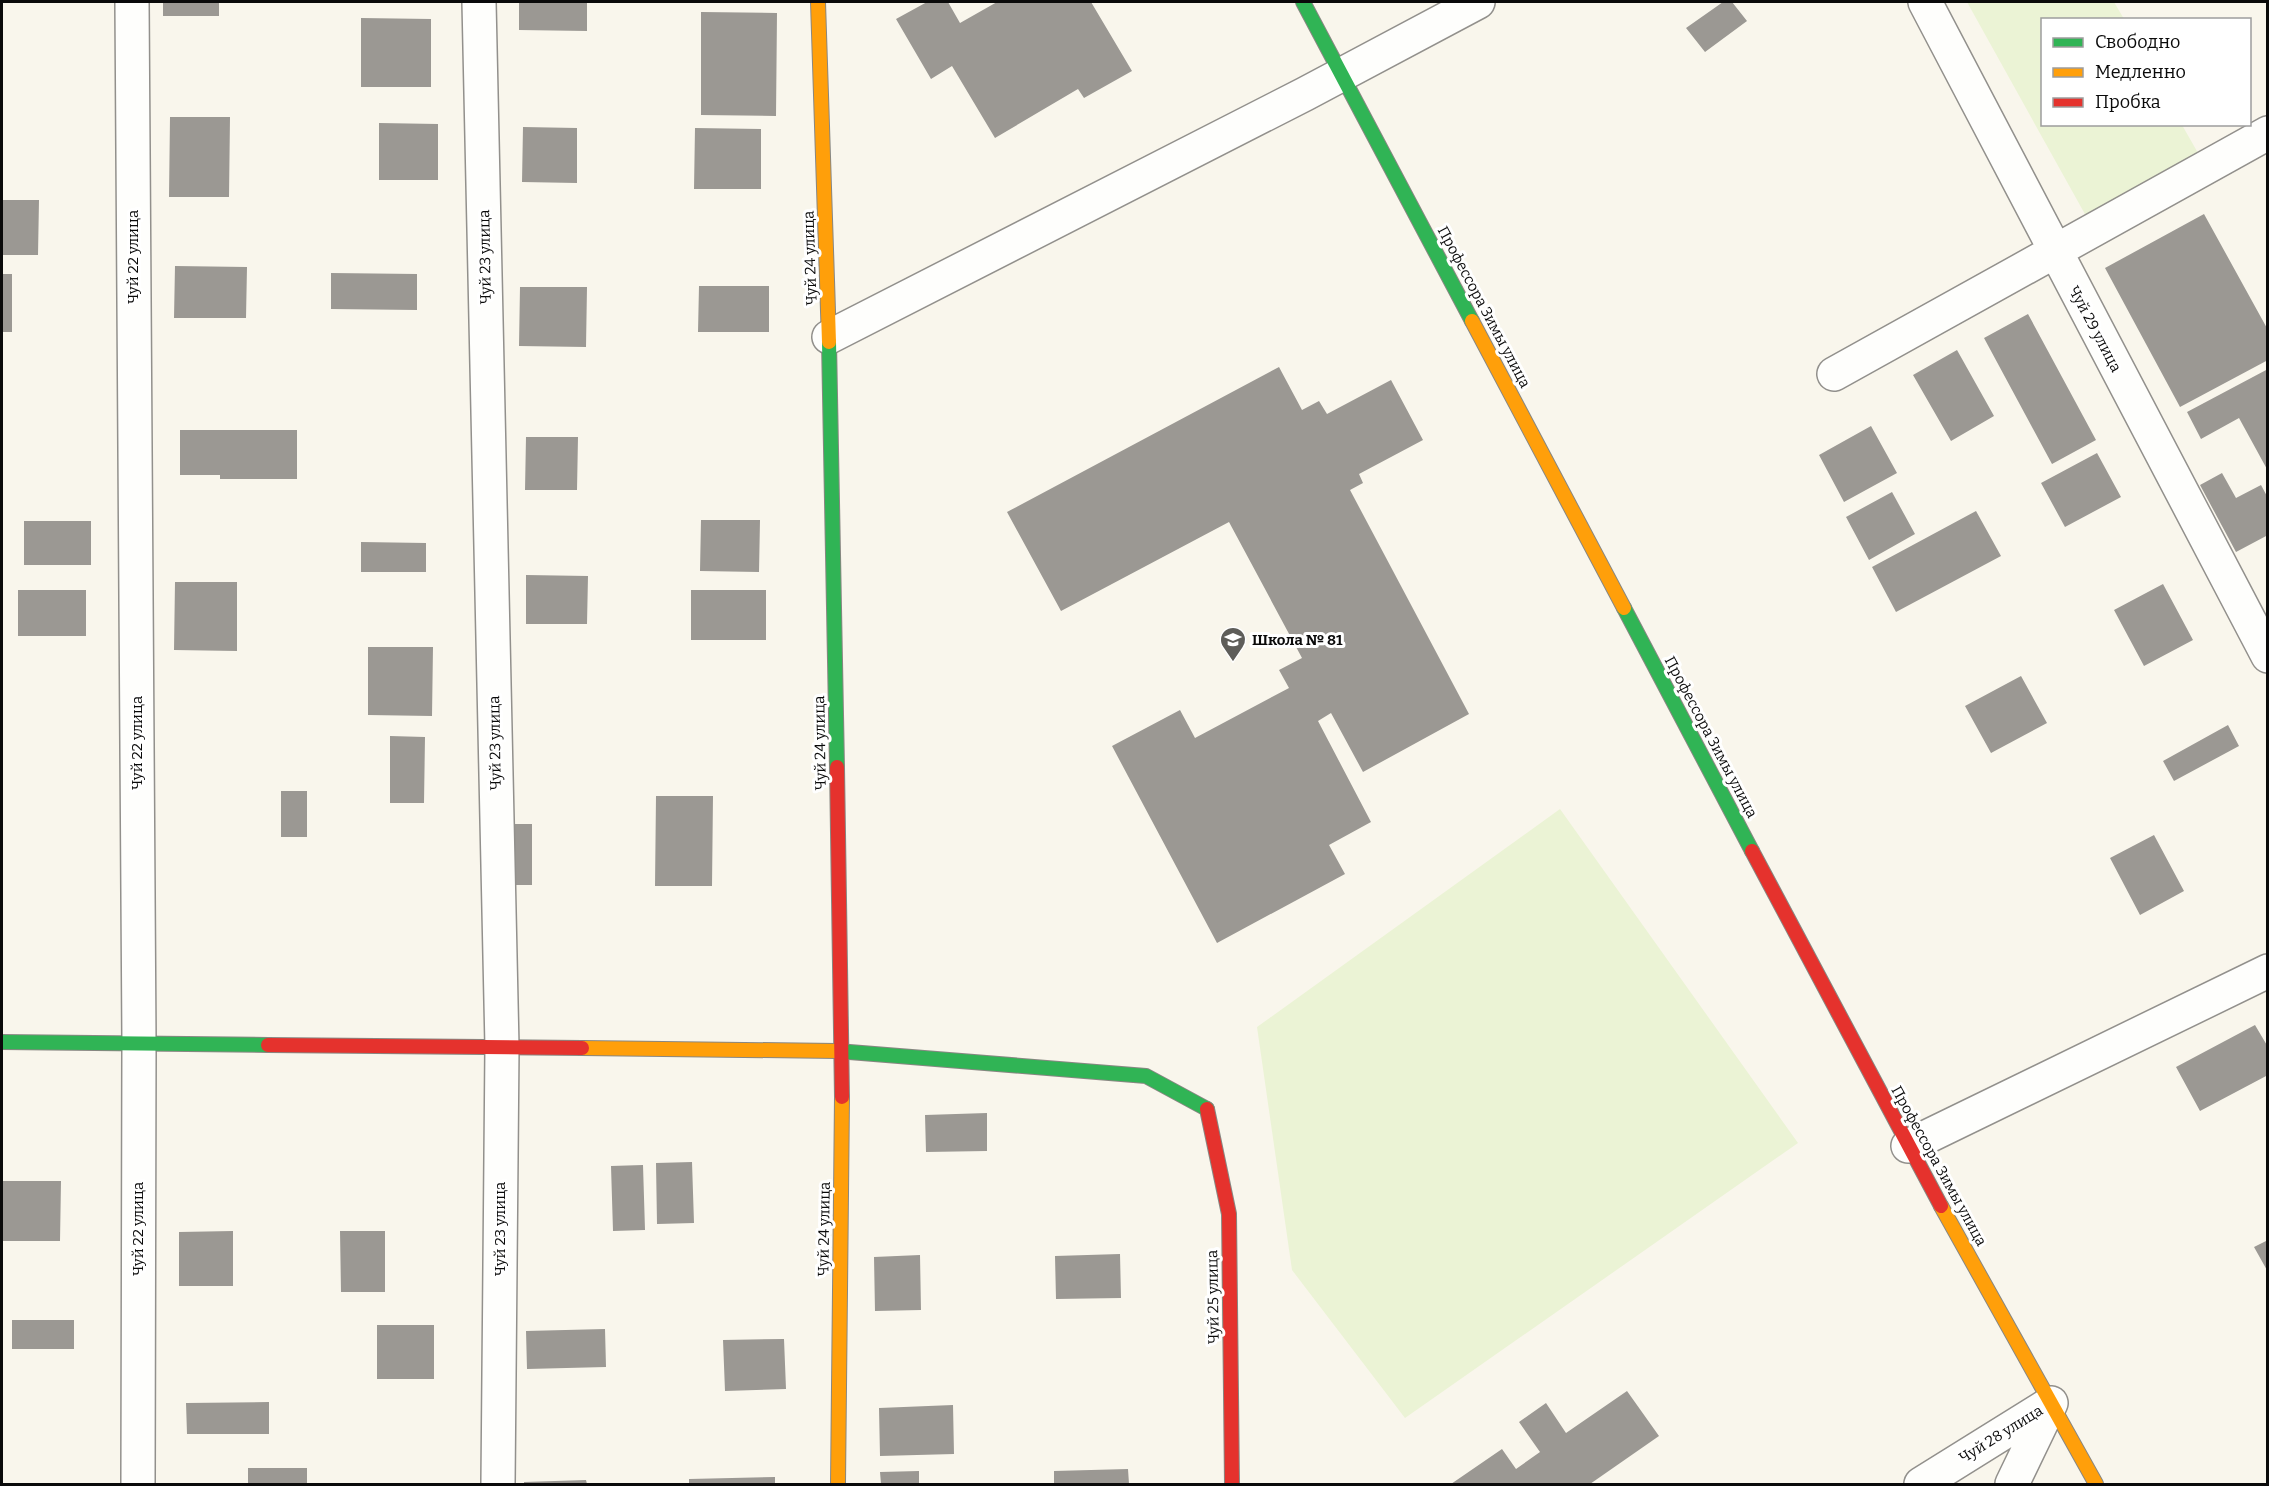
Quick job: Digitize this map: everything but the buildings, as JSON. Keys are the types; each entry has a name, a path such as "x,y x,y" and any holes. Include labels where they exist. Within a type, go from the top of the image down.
{"street":[{"name":"Чуй 22 улица","path":"132,2 139,1043 138,1485"},
{"name":"Чуй 23 улица","path":"479,2 502,1047 498,1485"},
{"name":"Чуй 24 улица","path":"818,2 829,337 842,1051 837,1485"},
{"name":"Профессора Зимы улица","path":"1304,2 1908,1146 2096,1485"},
{"path":"829,337 1343,74 1478,2"},
{"name":"Чуй 29 улица","path":"1925,2 2053,250 2268,656"},
{"path":"1834,374 2053,250 2268,133"},
{"path":"1908,1146 2268,971"},
{"path":"2,1042 842,1051"},
{"name":"Чуй 25 улица","path":"842,1051 1146,1076 1209,1110 1229,1214 1232,1485"},
{"path":"2012,1485 2052,1403"},
{"name":"Чуй 28 улица","path":"1921,1485 2052,1403"}],"green space":[{"path":"1967,2 2114,2 2123,18 2041,18 2041,126 2183,126 2198,153 2086,216"},
{"path":"1560,809 1798,1143 1405,1418 1292,1270 1257,1027"}],"traffic: fast":[{"path":"1303,2 1472,321"},
{"path":"829,342 837,767"},
{"path":"1624,608 1752,851"},
{"path":"2,1042 268,1045"},
{"path":"837,1051 1146,1076 1207,1109"}],"traffic: slow":[{"path":"818,2 829,342"},
{"path":"1472,321 1624,608"},
{"path":"582,1048 837,1051"},
{"path":"838,1484 842,1097"},
{"path":"1941,1206 2096,1484"}],"traffic: jam":[{"path":"837,767 842,1097"},
{"path":"1752,851 1941,1206"},
{"path":"268,1045 582,1048"},
{"path":"1207,1109 1229,1214 1232,1484"}],"place":[{"name":"Школа № 81","path":"1233,663"}]}
